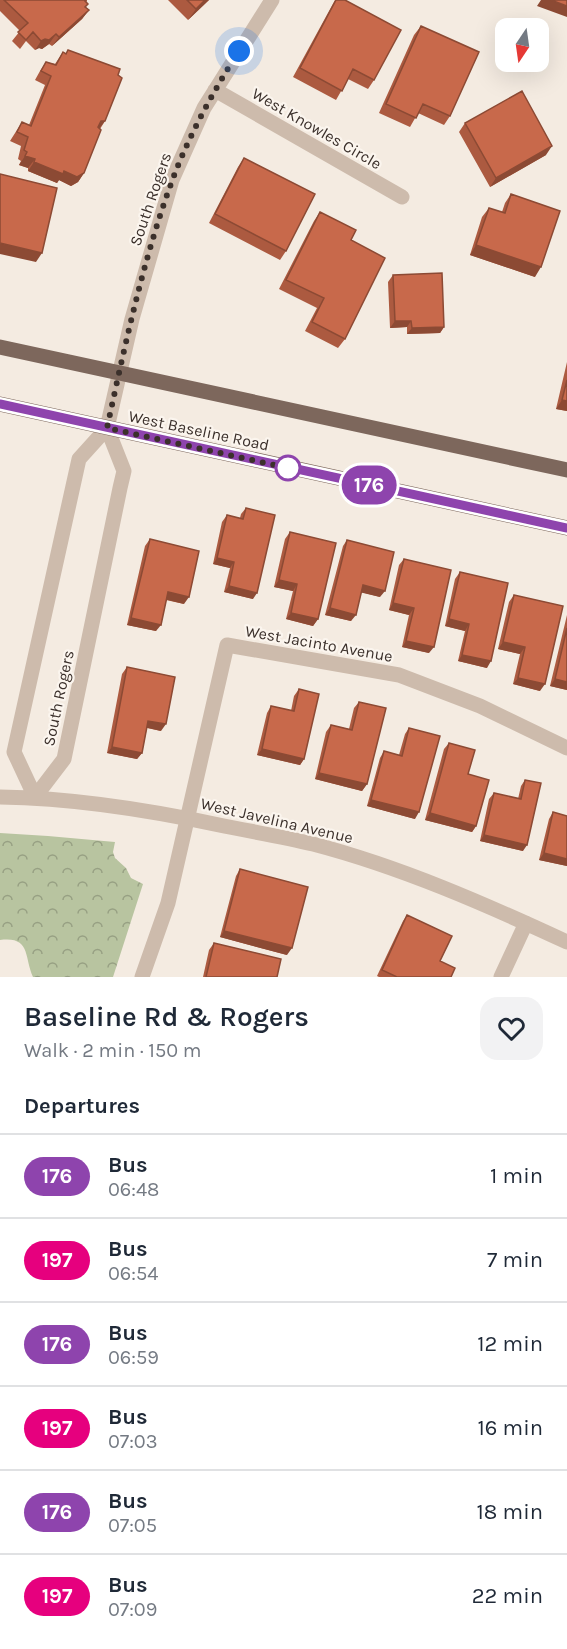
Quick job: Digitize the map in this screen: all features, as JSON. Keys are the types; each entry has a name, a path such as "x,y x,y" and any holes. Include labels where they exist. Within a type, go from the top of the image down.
{"main road":[{"path":"0,347 567,470"},
{"name":"West Baseline Road","path":"0,404 567,528"}],"street":[{"name":"South Rogers","path":"107,428 123,471 122,479 64,759 35,797 14,752 79,459 107,428 147,262 172,180 204,108 272,0"},
{"name":"West Knowles Circle","path":"215,90 402,197"},
{"name":"West Jacinto Avenue","path":"188,817 227,645 399,675 480,706 567,748"},
{"name":"West Javelina Avenue","path":"0,797 35,797 113,805 188,817 313,844 388,867 453,891 567,942"},
{"path":"142,977 168,903 188,817"},
{"path":"501,977 526,923"}],"green space":[{"path":"0,833 115,842 113,852 115,858 126,868 131,878 143,884 113,977 33,977 22,945 17,941 0,940"}],"building":[{"path":"4,0 86,0 88,4 85,7 89,10 59,37 56,34 49,40 41,41 33,32 26,40 18,32 28,23"},
{"path":"187,0 205,0 196,9"},
{"path":"336,0 345,0 401,30 374,80 353,69 342,91 300,68"},
{"path":"551,0 567,0 567,6"},
{"path":"421,26 479,52 450,116 423,104 416,118 386,104"},
{"path":"68,50 120,69 118,75 122,78 105,121 101,121 98,127 101,130 84,173 77,177 64,171 63,174 25,156 27,152 24,150 28,137 17,132 22,122 31,126 51,76 41,71 46,62 56,65 63,52 66,54"},
{"path":"522,91 552,146 496,178 465,123"},
{"path":"244,158 315,194 286,251 215,214"},
{"path":"0,174 57,188 42,253 0,243"},
{"path":"511,194 560,211 541,267 476,245 489,208 505,213"},
{"path":"320,212 356,230 351,240 385,258 345,339 312,322 324,298 286,280"},
{"path":"442,273 444,327 412,328 411,321 395,321 393,275"},
{"path":"567,380 567,401 562,400"},
{"path":"246,508 275,515 257,593 229,586 234,562 217,558 227,515 243,519"},
{"path":"290,532 336,543 318,619 291,613 297,584 279,580"},
{"path":"150,539 199,551 189,597 168,592 161,625 131,618"},
{"path":"347,540 394,552 385,591 363,585 356,615 330,608"},
{"path":"404,559 451,570 434,647 406,641 414,608 393,603"},
{"path":"460,572 508,583 491,661 462,655 469,624 449,619"},
{"path":"514,595 563,606 545,684 518,678 525,647 503,642"},
{"path":"567,628 567,682 555,679"},
{"path":"127,667 175,677 166,724 148,721 142,753 112,747"},
{"path":"299,689 319,694 304,759 262,749 271,706 294,711"},
{"path":"359,702 386,708 367,784 319,773 331,725 352,730"},
{"path":"409,728 440,736 419,812 371,800 384,751 402,756"},
{"path":"449,743 475,750 468,774 489,780 476,826 430,813"},
{"path":"525,780 541,783 527,845 484,835 494,793 521,799"},
{"path":"553,812 567,816 567,859 544,853"},
{"path":"240,869 308,887 292,948 224,931"},
{"path":"407,915 452,936 440,961 455,968 451,977 397,977 382,970"},
{"path":"214,943 281,959 277,977 206,977"}],"bus line":[{"name":"176","path":"0,404 567,528"}],"route":[{"path":"239,51 204,108 172,180 132,319 107,428 288,468"}]}
